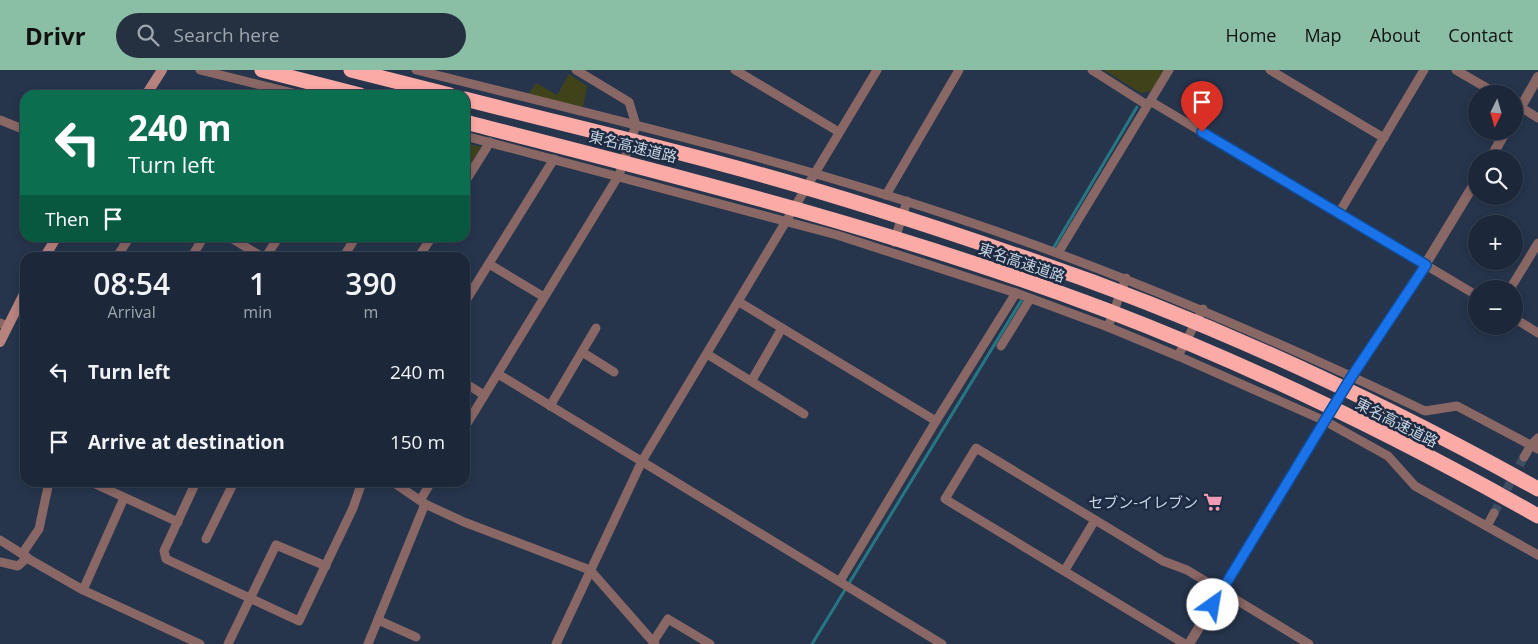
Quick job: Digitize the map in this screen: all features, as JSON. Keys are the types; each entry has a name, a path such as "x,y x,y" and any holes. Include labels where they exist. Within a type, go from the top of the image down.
{"highway":[{"path":"262,70 340,90"},
{"path":"351,70 430,90"},
{"name":"東名高速道路","path":"470,100 742,170 1015,254 1206,327 1295,367 1434,434 1538,489"},
{"name":"東名高速道路","path":"470,123 809,211 1008,275 1107,311 1285,386 1477,481 1538,516"}],"main road":[{"path":"149,90 162,70"},
{"path":"0,342 4,324 20,300"}],"street":[{"path":"200,70 280,90"},
{"path":"416,70 636,125 906,201 1126,278 1203,309 1425,411 1457,406 1534,447"},
{"path":"470,419 619,175 636,125 629,102 576,70"},
{"path":"735,70 840,132"},
{"path":"556,644 642,461 877,70"},
{"path":"886,195 960,70"},
{"path":"1092,70 1468,290"},
{"path":"1058,254 1169,70"},
{"path":"1270,70 1384,138"},
{"path":"1339,213 1424,70"},
{"path":"1456,70 1482,85"},
{"path":"1523,97 1538,77"},
{"path":"1523,109 1538,118"},
{"path":"0,120 20,128"},
{"path":"470,137 786,220 1016,293 1108,328 1178,356 1325,421 1388,456 1415,486 1538,555"},
{"path":"470,174 490,142"},
{"path":"470,294 554,159"},
{"path":"1309,644 1221,592 1187,570 1164,561 976,448 944,499 1187,644 1221,592 1352,376 1426,265 1468,194"},
{"path":"890,252 906,201"},
{"path":"239,242 255,252"},
{"path":"1515,280 1538,243"},
{"path":"489,264 544,297"},
{"path":"1108,328 1126,278"},
{"path":"845,585 936,421 1016,293"},
{"path":"1001,346 1030,299"},
{"path":"739,302 936,421"},
{"path":"1178,356 1203,309"},
{"path":"1523,324 1538,333"},
{"path":"550,406 596,328"},
{"path":"752,380 782,328"},
{"path":"582,352 614,372"},
{"path":"707,354 752,380 804,414"},
{"path":"498,374 942,644"},
{"path":"470,386 484,395"},
{"path":"1524,457 1534,447 1538,438"},
{"path":"0,562 18,566 25,556 39,529 48,487"},
{"path":"101,487 178,522"},
{"path":"194,487 164,551 166,560 299,620 353,508 360,487"},
{"path":"206,539 232,487"},
{"path":"400,487 423,502 464,522 590,570 654,643 668,619 710,644"},
{"path":"368,644 429,487"},
{"path":"83,590 124,498"},
{"path":"1487,526 1494,513"},
{"path":"1065,570 1095,520"},
{"path":"0,540 83,590 200,644"},
{"path":"228,644 276,545 326,566"},
{"path":"378,620 416,636"}],"green space":[{"path":"1104,70 1165,70 1152,91 1141,93"},
{"path":"569,74 587,86 583,107 528,95 536,83 557,95"},
{"path":"470,144 481,147 470,166"}],"waterway":[{"path":"1054,247 1137,107"},
{"path":"812,644 1021,301"}],"tunnel":[{"path":"1494,513 1524,457"}],"place":[{"name":"セブン-イレブン","path":"1213,502"}],"route":[{"path":"1202,132 1426,265 1352,376 1213,605"}]}
